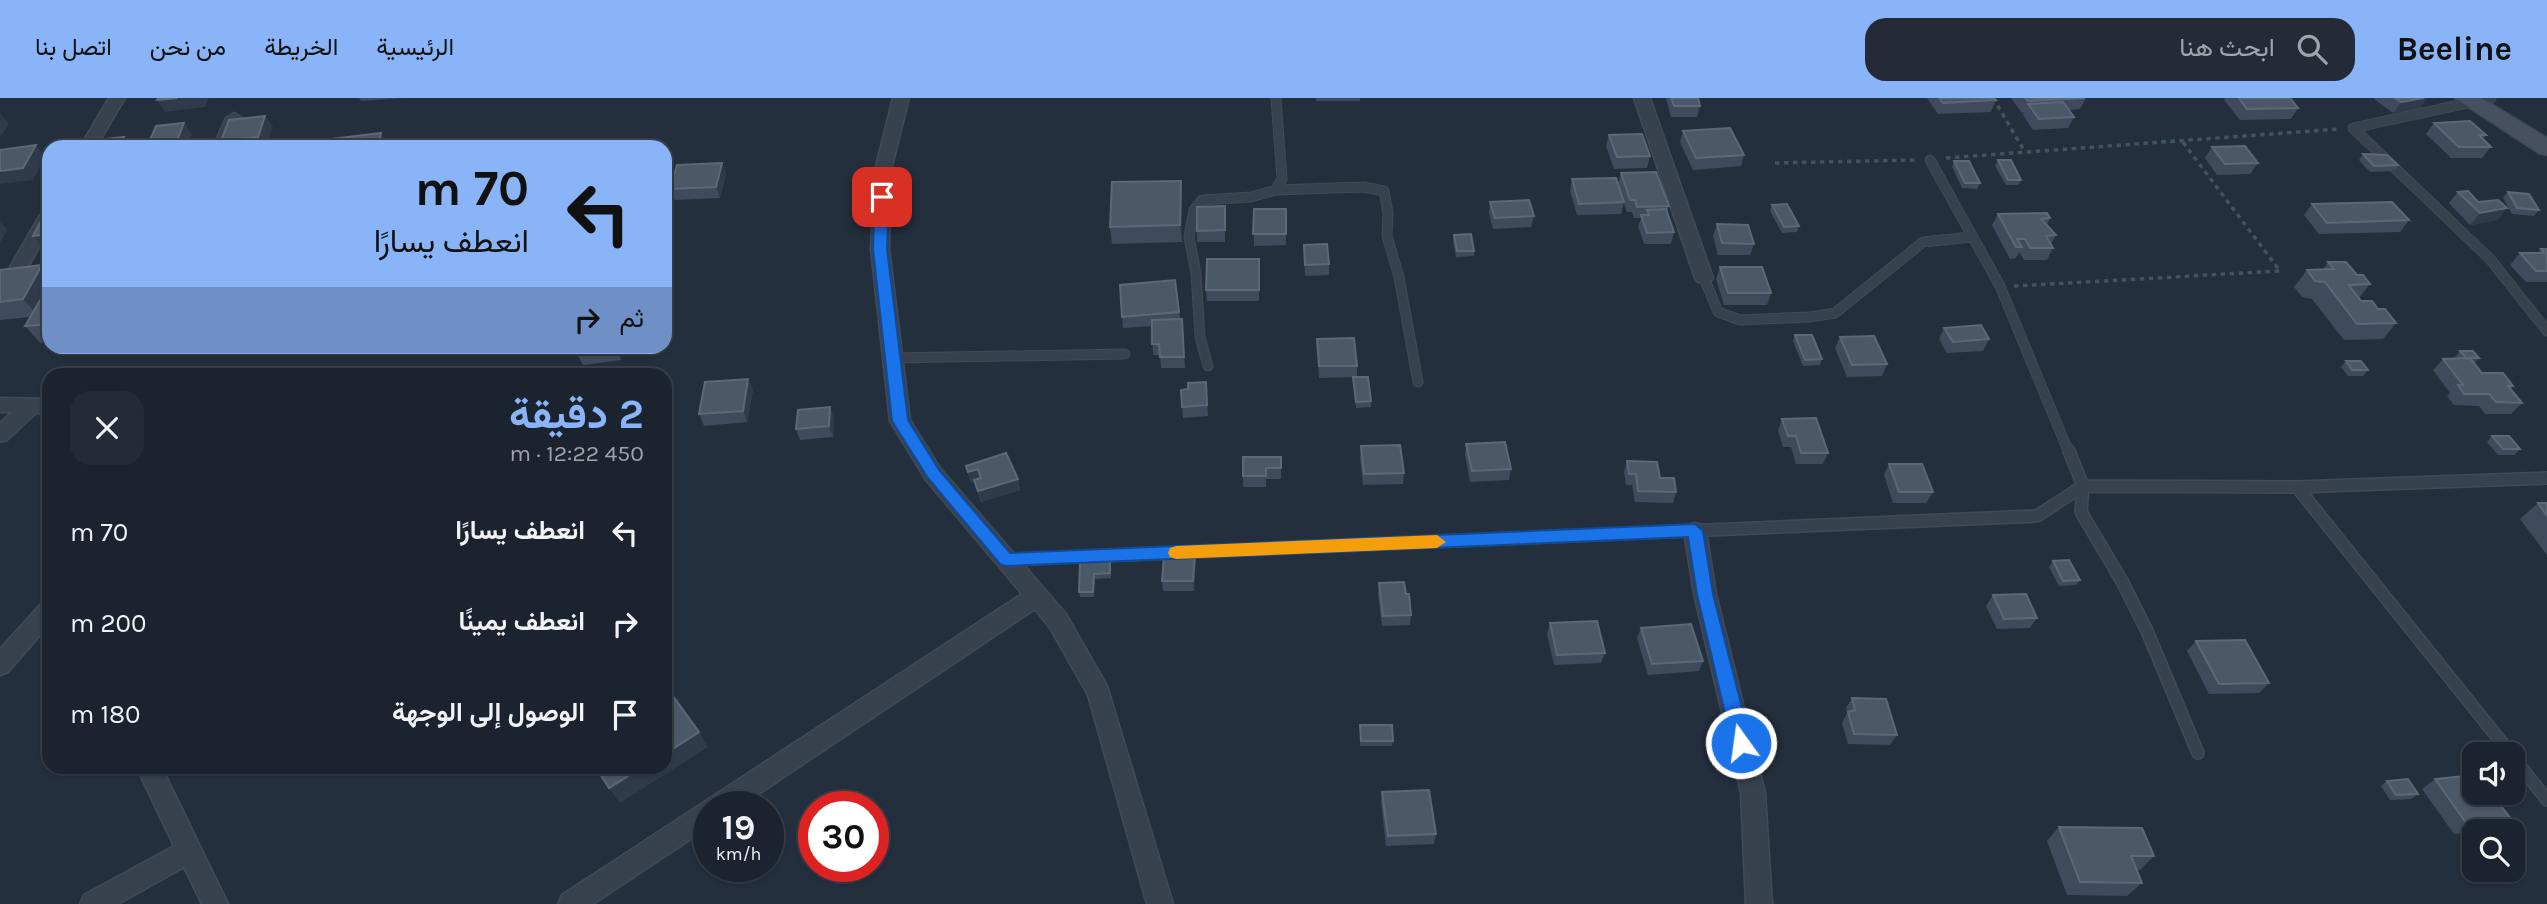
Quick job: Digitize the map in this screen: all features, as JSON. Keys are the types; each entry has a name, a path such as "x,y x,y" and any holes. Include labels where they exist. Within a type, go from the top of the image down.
{"street":[{"path":"92,140 117,98"},
{"path":"901,98 883,170 880,249 900,421 933,474 1058,621 1099,693 1160,904"},
{"path":"1642,98 1704,278"},
{"path":"2476,99 2547,148"},
{"path":"224,140 234,118"},
{"path":"7,275 42,225"},
{"path":"7,275 38,271"},
{"path":"0,405 40,406"},
{"path":"0,435 40,406"},
{"path":"1695,531 1705,594 1754,793 1759,904"},
{"path":"742,791 1037,596"},
{"path":"0,665 42,618"},
{"path":"152,774 215,904"},
{"path":"571,904 693,824"},
{"path":"93,904 189,851"}],"lane":[{"path":"1276,98 1282,179 1276,190"},
{"path":"2353,128 2476,99"},
{"path":"2353,128 2490,259 2547,331"},
{"path":"1930,160 2000,286 2083,486 2081,512 2123,583 2147,631 2198,753"},
{"path":"1208,366 1200,337 1196,273 1189,237 1194,210 1202,200 1251,197 1276,190 1364,187 1384,191 1388,213 1387,236 1399,278 1418,382"},
{"path":"1704,278 1718,312 1740,320 1810,317 1835,313 1923,242 1972,237"},
{"path":"893,358 1125,354"},
{"path":"1006,560 2037,516 2083,486 2297,487 2547,478"},
{"path":"2297,487 2502,742"},
{"path":"2525,772 2547,800"}],"path":[{"path":"1993,98 2025,152"},
{"path":"1775,163 1930,160 2353,128"},
{"path":"2000,286 2280,271 2182,141"}],"building":[{"path":"1671,98 1698,98 1700,106 1674,106"},
{"path":"1939,98 1994,98 1996,100 1943,103"},
{"path":"2025,98 2085,98 2028,101"},
{"path":"2239,98 2290,98 2298,108 2247,109"},
{"path":"2395,98 2424,98 2401,102"},
{"path":"2063,102 2074,117 2039,119 2028,104"},
{"path":"265,116 258,137 221,140 229,120"},
{"path":"2470,121 2486,135 2479,135 2491,147 2459,147 2434,123"},
{"path":"184,123 177,140 150,140 156,126"},
{"path":"1730,128 1744,155 1696,158 1683,131"},
{"path":"381,133 380,140 332,139"},
{"path":"1642,134 1650,156 1617,157 1609,135"},
{"path":"124,137 122,140 97,140"},
{"path":"36,145 23,168 0,171 0,150"},
{"path":"2245,146 2258,163 2225,164 2212,147"},
{"path":"2363,154 2387,155 2398,165 2374,166"},
{"path":"1998,160 2011,160 2021,180 2008,180"},
{"path":"1954,161 1969,161 1980,183 1965,183"},
{"path":"722,163 716,187 672,189 677,165"},
{"path":"1656,172 1669,206 1637,207 1635,200 1630,200 1621,173"},
{"path":"1616,178 1624,202 1579,204 1572,179"},
{"path":"1181,181 1180,225 1110,227 1112,182"},
{"path":"2468,191 2478,202 2498,200 2507,208 2480,213 2458,192"},
{"path":"2508,192 2529,194 2539,210 2517,208"},
{"path":"1529,200 1534,216 1495,218 1490,202"},
{"path":"2392,202 2409,220 2327,223 2312,204"},
{"path":"1787,204 1799,226 1784,227 1772,205"},
{"path":"1225,206 1225,230 1197,231 1197,207"},
{"path":"1254,209 1286,209 1286,234 1253,234"},
{"path":"1666,209 1674,232 1647,233 1641,215 1649,215 1647,210"},
{"path":"2047,213 2050,218 2041,219 2056,235 2046,236 2053,248 2030,248 2025,239 2017,239 2022,247 2016,247 1998,214"},
{"path":"42,219 42,235 33,236"},
{"path":"1717,224 1748,225 1754,244 1722,243"},
{"path":"1471,234 1474,251 1457,251 1454,235"},
{"path":"1327,244 1329,264 1305,265 1304,245"},
{"path":"2541,249 2547,249 2547,271 2536,271 2520,253 2545,253"},
{"path":"1207,259 1259,259 1259,290 1206,290"},
{"path":"2328,262 2346,262 2357,275 2363,275 2370,284 2349,285 2361,301 2372,301 2378,309 2385,309 2396,323 2357,324 2325,282 2315,281 2307,270 2334,269"},
{"path":"42,265 23,299 0,302 0,270"},
{"path":"1720,267 1762,267 1771,293 1728,293"},
{"path":"1175,280 1179,312 1122,317 1120,285"},
{"path":"42,297 42,325 25,326"},
{"path":"1182,319 1184,357 1160,357 1159,344 1152,344 1152,320"},
{"path":"1981,325 1989,339 1953,342 1944,328"},
{"path":"1795,335 1812,335 1822,359 1805,360"},
{"path":"1874,336 1887,364 1852,365 1840,337"},
{"path":"1354,338 1357,366 1319,366 1317,339"},
{"path":"2460,351 2473,351 2479,358 2466,358"},
{"path":"2470,358 2482,373 2503,373 2513,386 2508,386 2522,403 2496,402 2489,394 2464,394 2458,385 2463,385 2443,359"},
{"path":"2346,361 2361,361 2368,370 2352,370"},
{"path":"1353,377 1368,377 1371,401 1356,402"},
{"path":"748,379 743,411 699,414 705,382"},
{"path":"1206,382 1207,405 1182,407 1181,390 1188,389 1188,383"},
{"path":"830,407 829,426 796,429 798,410"},
{"path":"1816,418 1828,453 1801,453 1796,436 1788,436 1782,419"},
{"path":"2492,436 2509,436 2520,449 2503,449"},
{"path":"1505,442 1511,469 1472,471 1466,444"},
{"path":"1400,445 1404,473 1364,474 1361,446"},
{"path":"1006,453 1018,479 978,491 974,480 981,478 978,469 968,472 966,466"},
{"path":"1243,457 1281,457 1281,468 1266,468 1266,476 1243,476"},
{"path":"1627,461 1657,462 1660,478 1674,478 1676,492 1638,491 1636,474 1629,474"},
{"path":"1889,464 1922,464 1933,492 1899,492"},
{"path":"2538,503 2547,503 2547,516"},
{"path":"1164,555 1195,555 1193,581 1162,581"},
{"path":"2069,560 2080,580 2063,581 2053,561"},
{"path":"1110,561 1110,573 1094,574 1093,592 1079,592 1080,562"},
{"path":"1404,582 1406,594 1409,594 1411,615 1383,616 1379,583"},
{"path":"2026,594 2037,618 2004,619 1993,595"},
{"path":"1597,621 1605,653 1557,655 1550,623"},
{"path":"1691,624 1703,661 1652,664 1641,628"},
{"path":"2245,640 2269,683 2219,684 2196,641"},
{"path":"672,695 699,732 672,749"},
{"path":"1852,698 1886,699 1897,735 1854,734 1848,712 1855,710"},
{"path":"1360,725 1392,725 1393,741 1361,741"},
{"path":"600,774 631,774 609,788"},
{"path":"2462,776 2462,805 2500,805 2511,819 2463,819 2435,779"},
{"path":"2408,779 2418,794 2396,795 2387,781"},
{"path":"1429,790 1436,834 1388,836 1382,792"},
{"path":"2059,827 2142,828 2154,856 2131,856 2142,883 2080,882"}],"slow traffic":[{"path":"1176,553 1437,542"}],"route":[{"path":"882,197 880,249 900,421 933,474 1006,560 1695,531 1705,594 1741,743"}]}
